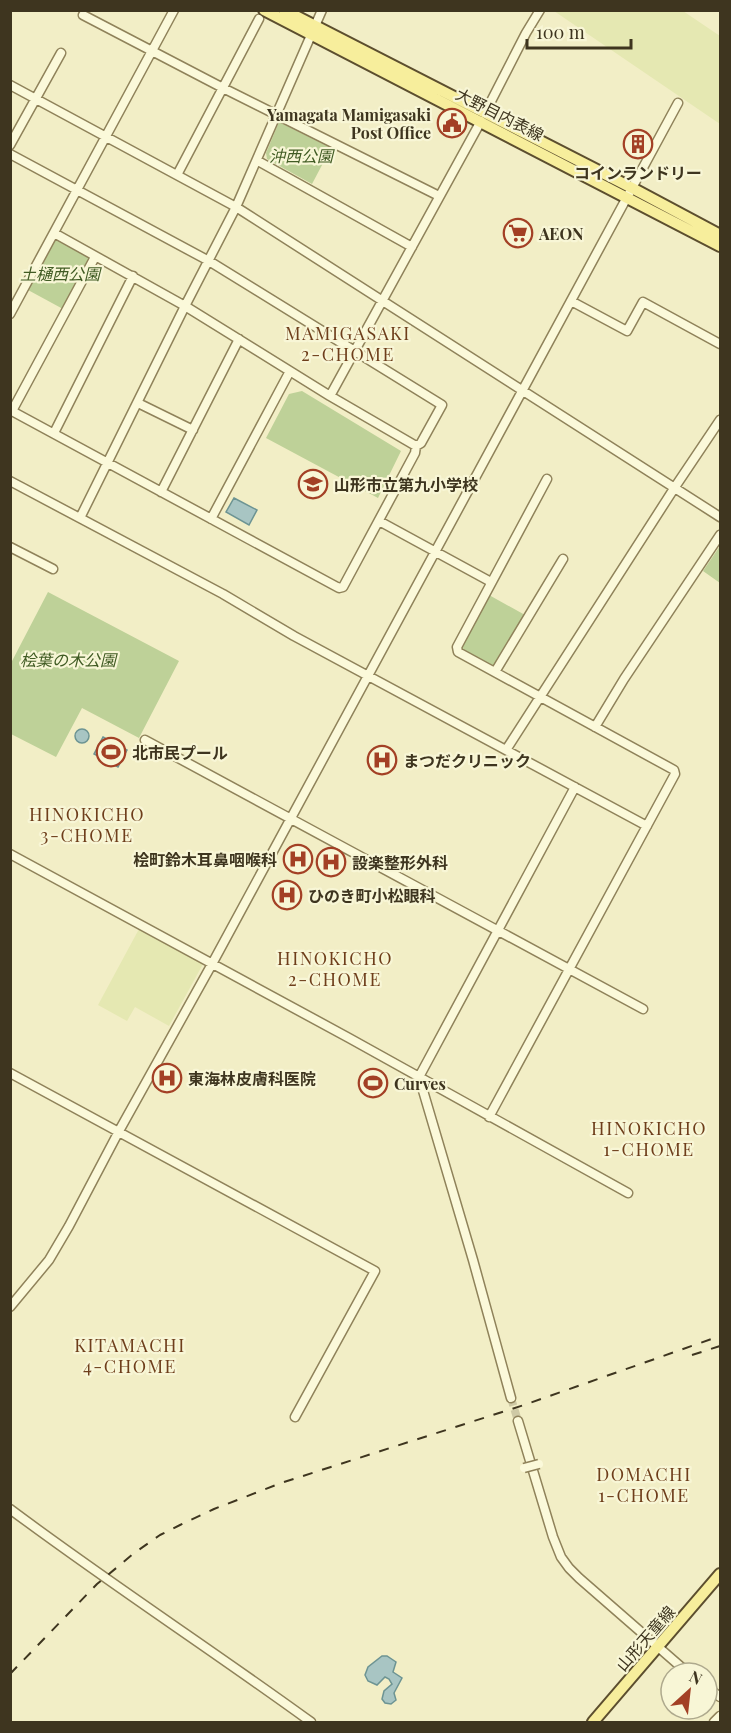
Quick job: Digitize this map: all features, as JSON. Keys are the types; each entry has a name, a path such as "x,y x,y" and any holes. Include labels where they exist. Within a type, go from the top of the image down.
{"main road":[{"name":"大野目内表線","path":"284,10 313,30 630,192 720,235"},
{"name":"大野目内表線","path":"262,15 313,30"},
{"name":"大野目内表線","path":"630,192 720,246"},
{"name":"山形天童線","path":"593,1722 720,1574"}],"street":[{"path":"10,314 174,10"},
{"path":"80,518 258,161 322,10"},
{"path":"330,396 540,10"},
{"path":"82,15 439,196"},
{"path":"177,175 262,15"},
{"path":"10,145 61,53"},
{"path":"10,85 236,207 720,517"},
{"path":"10,1307 49,1260 69,1226 678,103"},
{"path":"10,154 208,261 442,405 421,443 416,446"},
{"path":"258,161 412,246"},
{"path":"54,233 185,306 330,396 416,446"},
{"path":"96,256 11,410 339,588 343,587 379,521 415,453 416,446"},
{"path":"54,433 133,276"},
{"path":"571,301 627,331 643,302 720,344"},
{"path":"161,492 239,339"},
{"path":"211,519 290,371"},
{"path":"138,403 193,430"},
{"path":"506,750 720,420"},
{"path":"489,1117 675,774 674,770 458,652 457,647 547,479"},
{"path":"10,481 223,594 368,676 647,826"},
{"path":"379,521 491,582"},
{"path":"595,727 624,679 720,535"},
{"path":"10,547 53,569"},
{"path":"495,672 563,558"},
{"path":"145,740 643,1009"},
{"path":"511,1398 419,1077 575,787"},
{"path":"10,855 628,1193"},
{"path":"10,1073 375,1271 295,1417"},
{"path":"518,1421 561,1557 579,1578 674,1661"},
{"path":"524,1468 539,1464"},
{"path":"10,1509 311,1722"},
{"path":"714,1722 720,1716"}],"green space":[{"path":"554,11 683,11 720,36 720,124"},
{"name":"沖西公園","path":"279,122 331,148 312,184 267,159 266,153"},
{"name":"土樋西公園","path":"60,239 92,256 63,309 28,290 55,241"},
{"path":"302,391 401,451 378,498 266,438 289,394"},
{"path":"720,546 720,583 703,571"},
{"name":"桧葉の木公園","path":"48,592 179,661 139,738 82,708 56,757 11,734 11,663"},
{"path":"489,595 525,615 494,667 461,648"},
{"path":"139,929 203,964 169,1026 135,1007 127,1021 98,1005"}],"water":[{"path":"234,498 257,510 249,525 226,512"},
{"path":"82,729 87,731 89,736 87,741 82,743 77,741 75,736 77,731"},
{"name":"北市民プール","path":"103,737 127,750 118,767 94,754"},
{"path":"382,1656 387,1656 396,1662 393,1672 402,1678 394,1693 396,1700 391,1704 385,1703 382,1699 384,1691 392,1684 389,1679 385,1677 377,1685 368,1681 365,1675 368,1667"}],"tunnel":[{"path":"511,1398 518,1421"}],"railway":[{"path":"10,1674 97,1584 133,1554 160,1535 180,1525 281,1483 524,1405 720,1336"},
{"path":"692,1355 720,1346"}],"place":[{"name":"Yamagata Mamigasaki Post Office","path":"452,123"},
{"name":"コインランドリー","path":"638,144"},
{"name":"AEON","path":"518,233"},
{"name":"山形市立第九小学校","path":"313,484"},
{"name":"北市民プール","path":"111,752"},
{"name":"まつだクリニック","path":"382,760"},
{"name":"桧町鈴木耳鼻咽喉科","path":"298,859"},
{"name":"設楽整形外科","path":"331,862"},
{"name":"ひのき町小松眼科","path":"287,895"},
{"name":"東海林皮膚科医院","path":"167,1078"},
{"name":"Curves","path":"373,1083"}],"district":[{"name":"MAMIGASAKI 2-CHOME","path":"348,343"},
{"name":"HINOKICHO 3-CHOME","path":"87,824"},
{"name":"HINOKICHO 2-CHOME","path":"335,968"},
{"name":"HINOKICHO 1-CHOME","path":"649,1138"},
{"name":"KITAMACHI 4-CHOME","path":"130,1355"},
{"name":"DOMACHI 1-CHOME","path":"644,1484"}]}
